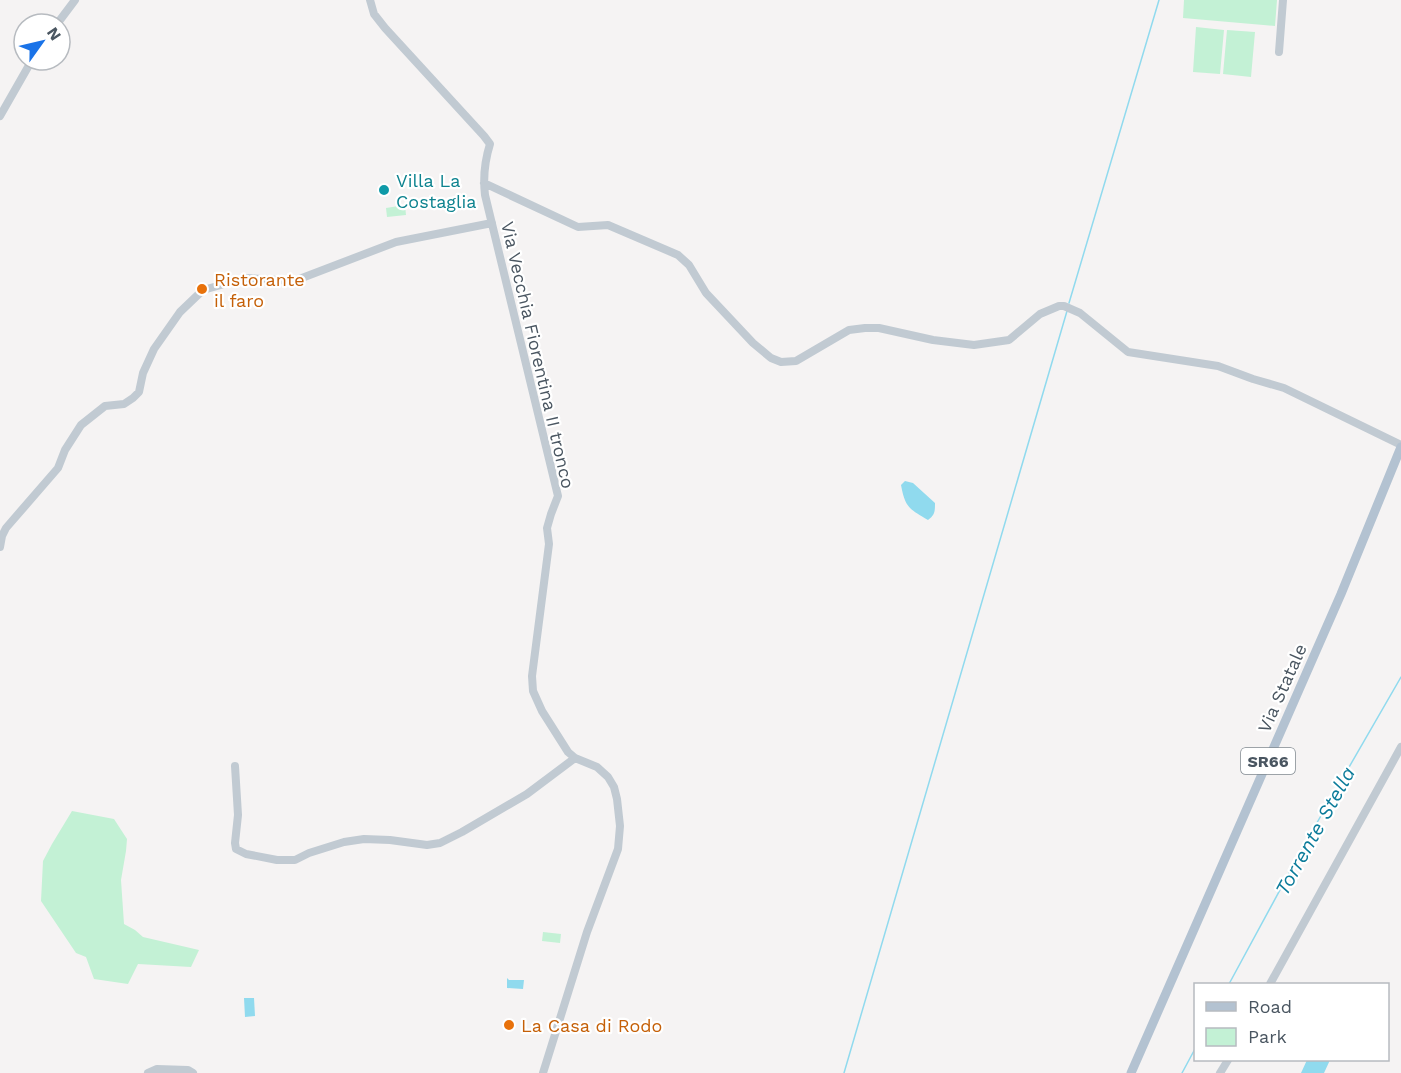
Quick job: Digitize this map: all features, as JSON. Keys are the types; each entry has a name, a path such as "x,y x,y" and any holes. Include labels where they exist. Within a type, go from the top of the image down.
{"main road":[{"name":"Via Statale","path":"1131,1073 1341,594 1401,446"}],"street":[{"name":"Via Vecchia Fiorentina II tronco","path":"370,0 374,14 385,28 490,144 484,183 558,496 547,528 549,544 532,676 533,690 542,711 568,752 575,758 597,767 608,777 614,788 619,812 620,838 615,858 587,932 543,1073"},
{"path":"1279,52 1283,0"},
{"path":"0,117 25,72"},
{"path":"484,183 578,227 608,225 678,255 689,265 706,293 753,343 771,358 781,362 796,361 849,330 865,328 879,328 933,340 974,345 1009,340 1040,314 1059,306 1080,312 1128,352 1218,366 1284,388 1401,446"},
{"path":"0,547 6,528 58,468 65,450 81,425 105,406 124,404 139,392 143,374 154,349 180,312 203,290 246,278 294,281 396,242 492,223"},
{"path":"1271,983 1401,747"},
{"path":"235,766 238,815 236,849 246,854 277,860 295,860 344,842 364,839 428,845 440,843 527,794 575,758"},
{"path":"148,1073 157,1069 188,1070 193,1073"}],"green space":[{"path":"1184,0 1277,0 1275,26 1183,18"},
{"path":"1196,27 1224,30 1220,74 1193,72"},
{"path":"1227,30 1255,32 1251,77 1223,74"},
{"path":"405,205 406,215 387,217 386,208"},
{"path":"72,811 114,819 127,839 121,880 124,924 143,937 199,950 191,967 138,964 128,984 94,979 86,957 76,953 41,901 43,861"},
{"path":"543,932 561,934 560,943 542,941"}],"water":[{"path":"905,481 913,483 935,503 934,513 928,520 912,510 906,503 901,485"},
{"path":"507,978 524,980 523,989 507,988"},
{"path":"244,998 254,998 255,1016 245,1017"},
{"path":"1307,1061 1330,1061 1324,1073 1301,1073"}],"waterway":[{"path":"1069,303 1159,0"},
{"path":"844,1073 1067,311"},
{"name":"Torrente Stella","path":"1230,983 1307,840 1401,677"},
{"name":"Torrente Stella","path":"1182,1073 1194,1051"}],"place":[{"name":"Villa La Costaglia","path":"384,190"},
{"name":"Ristorante il faro","path":"202,289"},
{"name":"La Casa di Rodo","path":"509,1025"}]}
